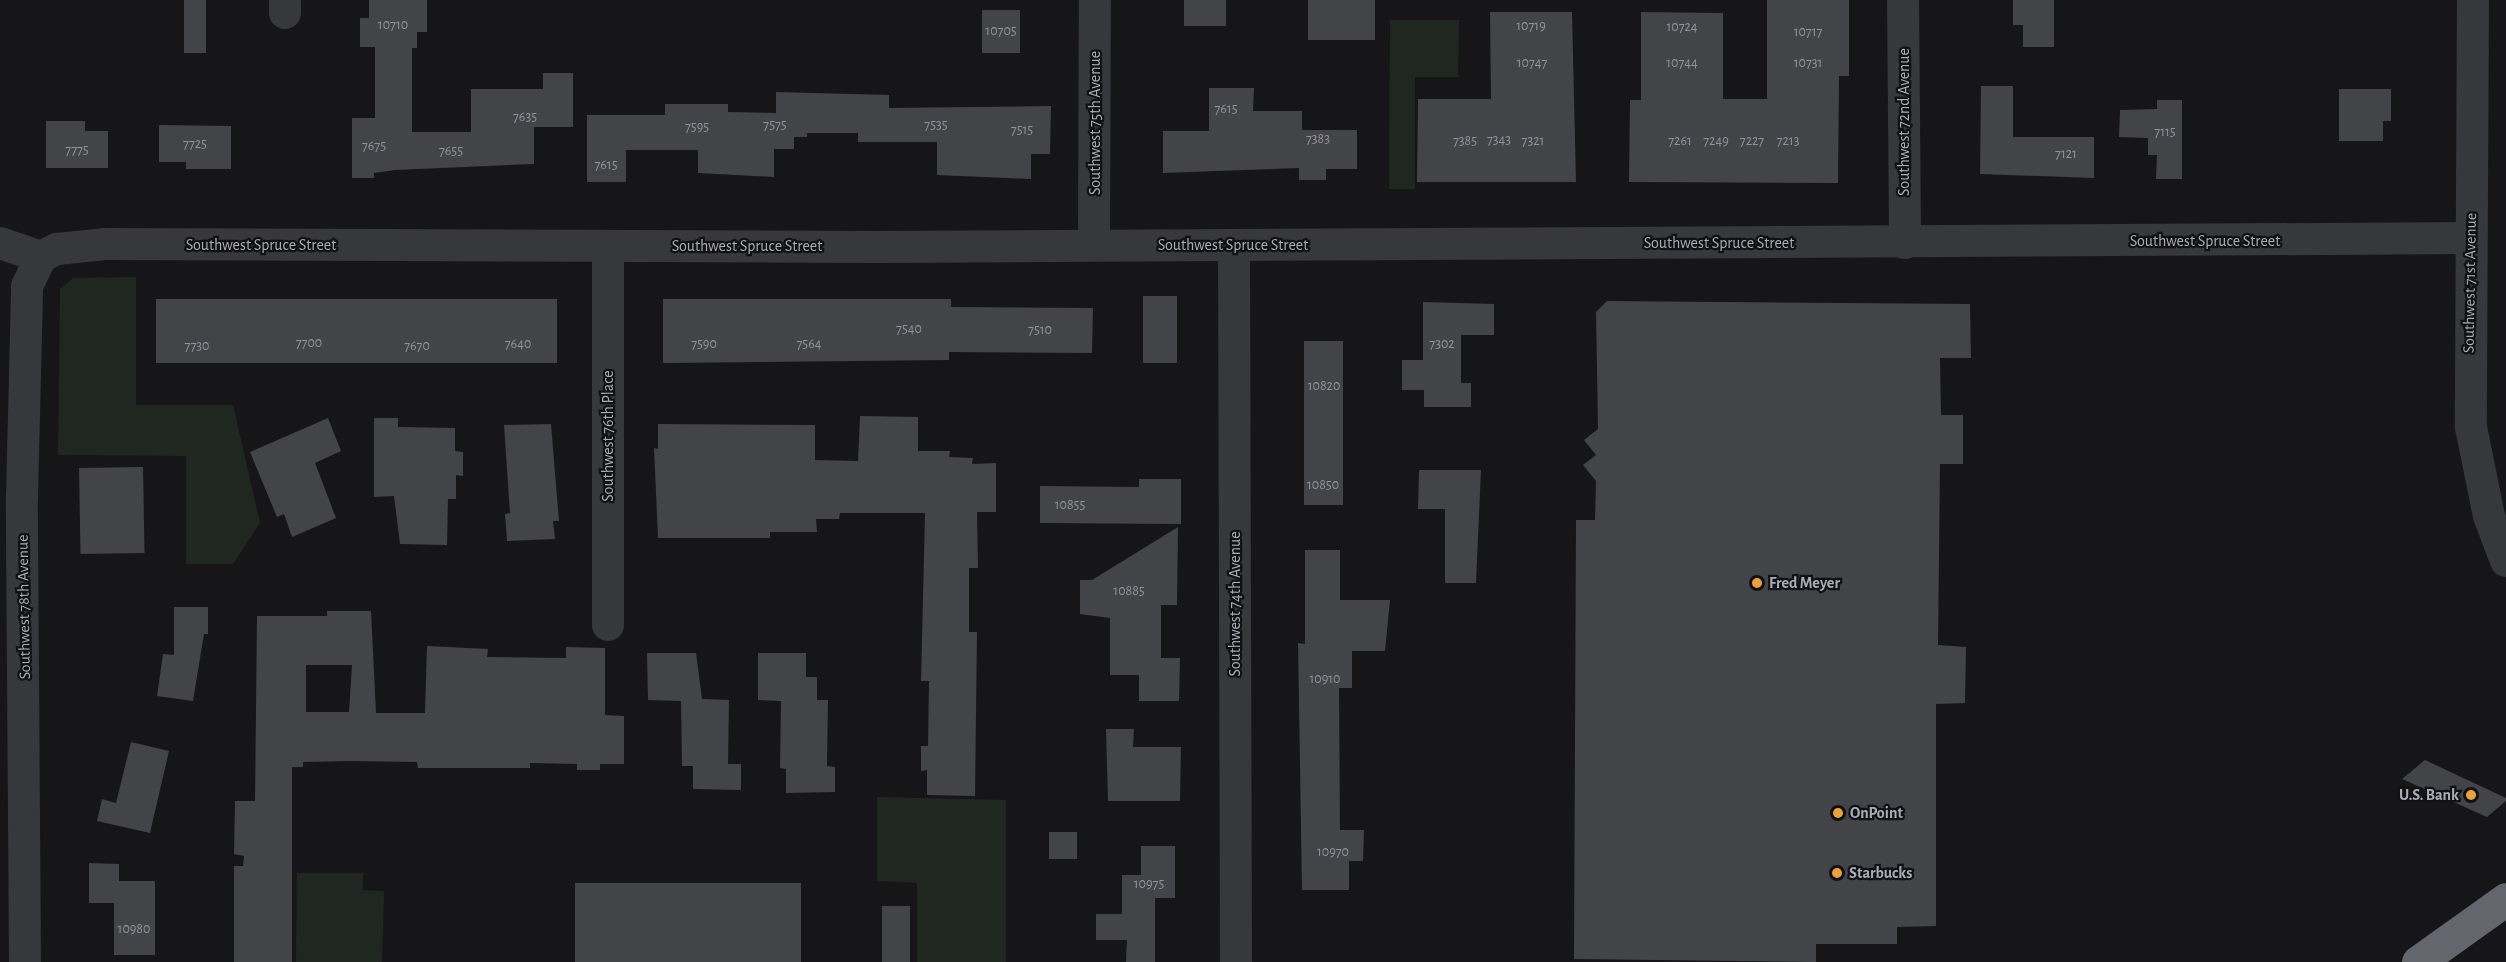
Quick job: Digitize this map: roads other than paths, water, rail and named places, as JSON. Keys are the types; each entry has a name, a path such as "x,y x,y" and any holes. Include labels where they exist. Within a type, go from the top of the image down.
{"highway":[{"path":"2418,962 2506,898"}],"street":[{"name":"Southwest 75th Avenue","path":"1094,245 1095,0"},
{"name":"Southwest 72nd Avenue","path":"1903,0 1905,243"},
{"name":"Southwest 71st Avenue","path":"2473,0 2471,238 2473,446 2489,516 2506,561"},
{"name":"Southwest Spruce Street","path":"41,257 57,249 105,244 1234,245 2471,238"},
{"path":"0,243 41,257"},
{"name":"Southwest 74th Avenue","path":"1234,245 1236,962"},
{"name":"Southwest 76th Place","path":"608,246 608,625"},
{"name":"Southwest 78th Avenue","path":"26,962 22,497 27,286 41,257"}],"place":[{"name":"Fred Meyer","path":"1757,583"},
{"name":"U.S. Bank","path":"2471,795"},
{"name":"OnPoint","path":"1838,813"},
{"name":"Starbucks","path":"1837,873"}]}
